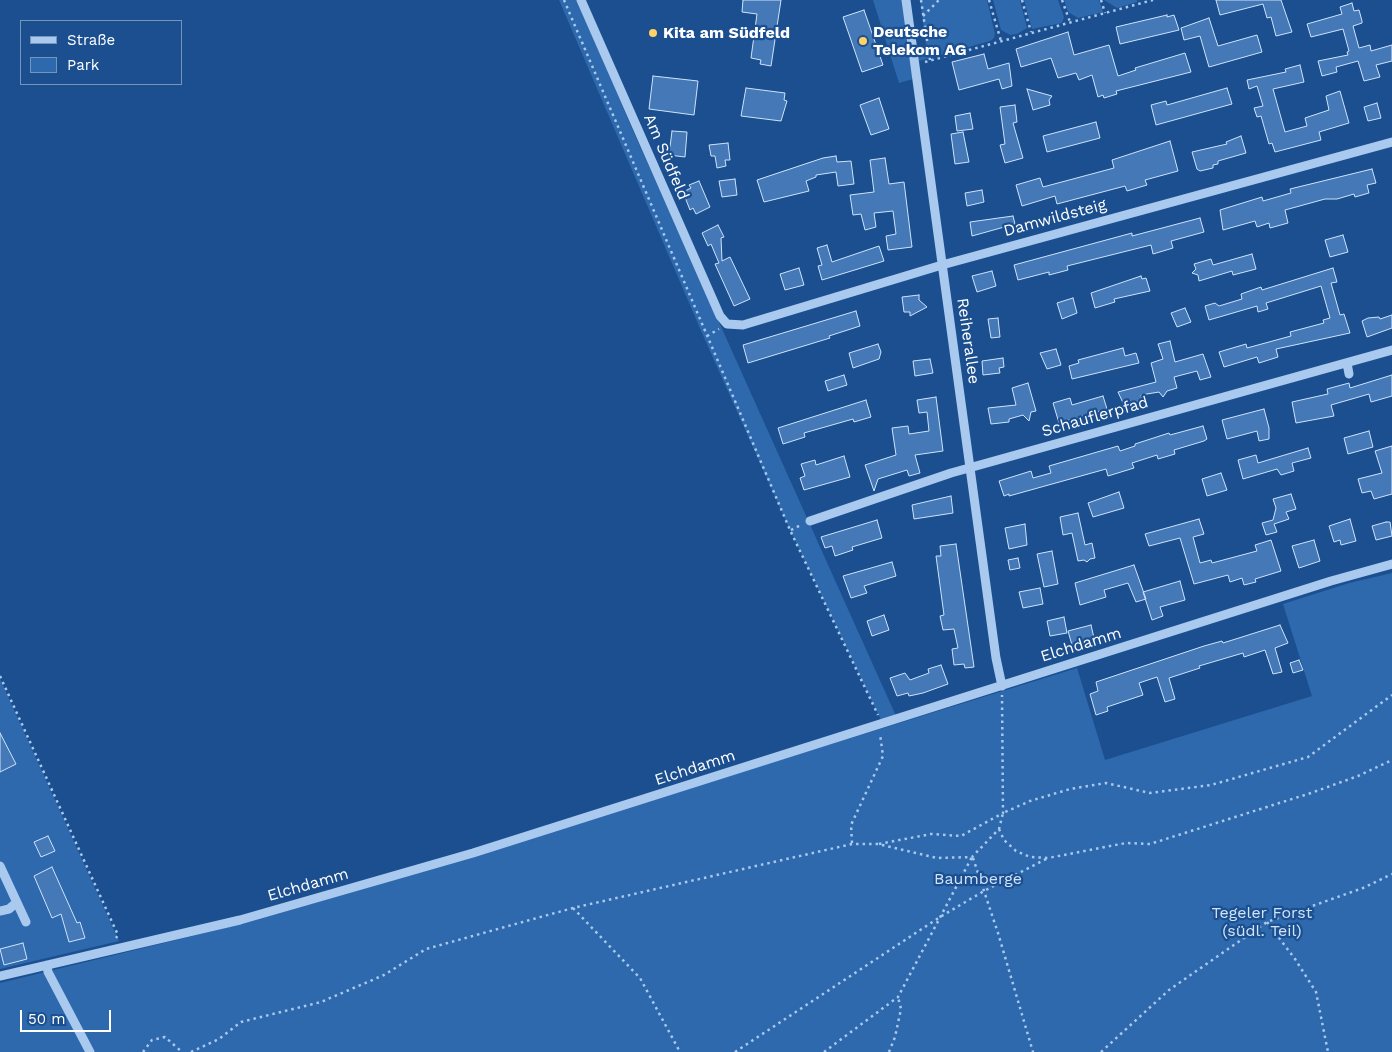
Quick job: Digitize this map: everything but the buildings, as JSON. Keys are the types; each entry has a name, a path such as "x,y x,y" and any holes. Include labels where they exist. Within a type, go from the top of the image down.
{"street":[{"name":"Am Südfeld","path":"581,0 716,307 726,324"},
{"name":"Reiherallee","path":"906,0 996,658 1002,686"},
{"name":"Damwildsteig","path":"726,324 743,324 942,265 1392,142"},
{"name":"Schauflerpfad","path":"810,521 971,467 1392,350"},
{"path":"1347,363 1350,374"},
{"name":"Elchdamm","path":"0,976 294,905 519,838 1332,581 1392,564"},
{"path":"0,866 26,922"},
{"path":"0,911 9,909 16,903"},
{"path":"47,965 48,972 90,1052"}],"path":[{"path":"564,0 790,530 880,725 883,756 851,825 852,844"},
{"path":"921,0 930,60"},
{"path":"923,16 939,0"},
{"path":"989,0 1001,40"},
{"path":"1022,0 1031,32"},
{"path":"1062,0 1070,22"},
{"path":"1101,0 1105,13"},
{"path":"915,64 1153,0"},
{"path":"707,336 726,324"},
{"path":"0,676 118,935"},
{"path":"824,1052 898,997 972,857 999,829 1003,813 1002,686"},
{"path":"191,1052 219,1039 241,1022 322,1002 384,975 426,949 573,908 852,844 878,844 931,834 961,836 1003,813 1030,801 1070,789 1106,783 1150,793 1202,786 1308,757 1392,695"},
{"path":"999,829 1004,840 1016,851 1030,857 1048,858 1126,843 1150,844 1176,838 1230,818 1258,811 1320,790 1358,776 1392,760"},
{"path":"878,844 937,858 972,857"},
{"path":"972,857 1033,1052"},
{"path":"735,1052 940,917 984,891 1048,858"},
{"path":"1101,1052 1169,990 1267,922 1363,888 1392,874"},
{"path":"573,908 640,978 680,1052"},
{"path":"1267,922 1296,959 1316,992 1328,1052"},
{"path":"890,1052 901,1009 898,997"},
{"path":"144,1052 152,1040 165,1037 182,1052"}],"green space":[{"path":"559,0 577,0 634,133 896,716 881,720 790,530 702,333"},
{"path":"873,0 902,0 913,79 899,83"},
{"path":"920,0 987,0 995,34 994,38 990,41 919,61 918,53 927,51"},
{"path":"993,0 1020,0 1027,28 1017,34 1010,35 1001,30"},
{"path":"1024,0 1058,0 1064,17 1062,23 1032,29"},
{"path":"1064,0 1099,0 1103,12 1078,18 1068,12"},
{"path":"1104,0 1137,0 1137,2 1117,8"},
{"name":"Tegeler Forst (südl. Teil)","path":"1392,573 1392,1052 0,1052 0,983 246,923 360,890 1077,668 1105,760 1312,696 1283,604 1349,583"},
{"path":"0,679 119,941 0,969"}],"place":[{"name":"Kita am Südfeld","path":"653,33"},
{"name":"Deutsche Telekom AG","path":"863,41"}],"park label":[{"name":"Baumberge","path":"978,879"}]}
